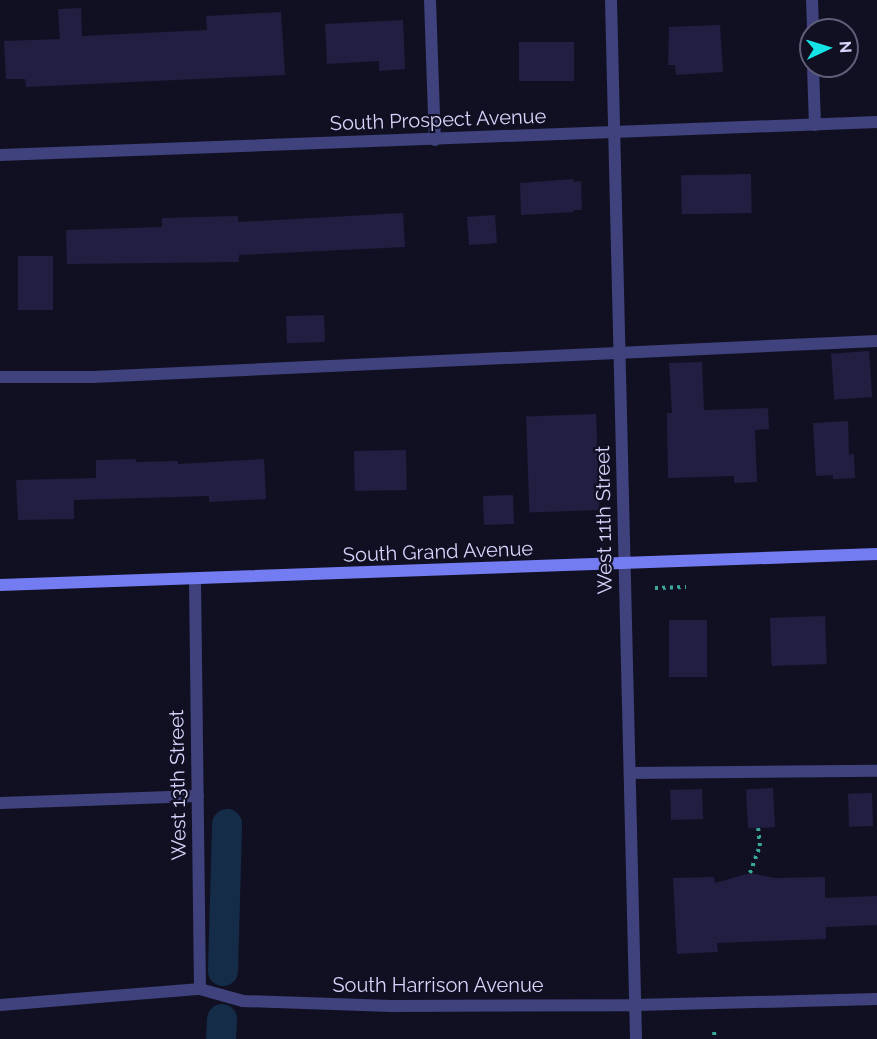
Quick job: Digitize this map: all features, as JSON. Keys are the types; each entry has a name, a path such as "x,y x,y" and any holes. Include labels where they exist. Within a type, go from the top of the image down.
{"street":[{"path":"430,0 435,140"},
{"name":"West 11th Street","path":"611,0 636,1039"},
{"path":"812,0 813,18"},
{"path":"813,78 815,125"},
{"name":"South Prospect Avenue","path":"0,155 614,134 877,122"},
{"path":"0,376 93,377 877,341"},
{"name":"South Grand Avenue","path":"0,585 624,565 877,554"},
{"name":"West 13th Street","path":"195,580 200,989"},
{"path":"630,773 877,771"},
{"path":"0,803 198,796"},
{"name":"South Harrison Avenue","path":"0,1005 200,989 243,1001 391,1006 635,1005 877,999"}],"path":[{"path":"655,588 686,587"},
{"path":"750,873 759,846 758,828"},
{"path":"714,1032 715,1039"}],"building":[{"path":"81,8 82,36 207,30 206,16 281,12 285,75 26,87 25,79 6,79 4,41 60,39 58,9"},
{"path":"403,20 405,69 379,71 379,61 327,64 325,24"},
{"path":"720,25 723,72 676,75 675,65 668,65 669,27"},
{"path":"519,42 574,42 574,81 519,81"},
{"path":"751,174 752,213 682,214 681,175"},
{"path":"573,179 574,182 581,181 582,210 521,215 520,183"},
{"path":"403,213 405,247 239,255 239,262 67,264 66,230 162,227 162,218 238,216 238,222"},
{"path":"495,215 497,243 469,245 467,217"},
{"path":"18,256 53,256 53,310 18,310"},
{"path":"324,315 325,342 287,343 286,316"},
{"path":"869,351 872,397 834,400 831,354"},
{"path":"702,362 704,410 768,408 769,429 755,430 757,482 734,483 734,476 668,478 667,413 672,413 669,363"},
{"path":"596,414 599,510 529,512 526,416"},
{"path":"848,421 849,455 854,454 855,478 833,479 833,475 816,476 813,423"},
{"path":"406,450 407,490 355,491 354,451"},
{"path":"136,459 136,462 178,461 178,464 264,459 266,499 209,502 209,496 74,500 74,519 18,520 16,480 96,478 96,460"},
{"path":"513,495 514,524 484,525 483,496"},
{"path":"825,616 827,664 772,666 770,618"},
{"path":"669,620 707,620 707,677 669,677"},
{"path":"773,788 775,827 748,828 746,789"},
{"path":"702,789 703,819 671,820 670,790"},
{"path":"872,793 873,826 849,827 848,794"},
{"path":"750,873 775,878 825,877 825,898 877,896 877,925 826,927 826,939 717,943 718,952 677,954 673,878 714,877 715,883"}],"waterway":[{"path":"223,971 227,824"},
{"path":"221,1039 222,1019"}]}
